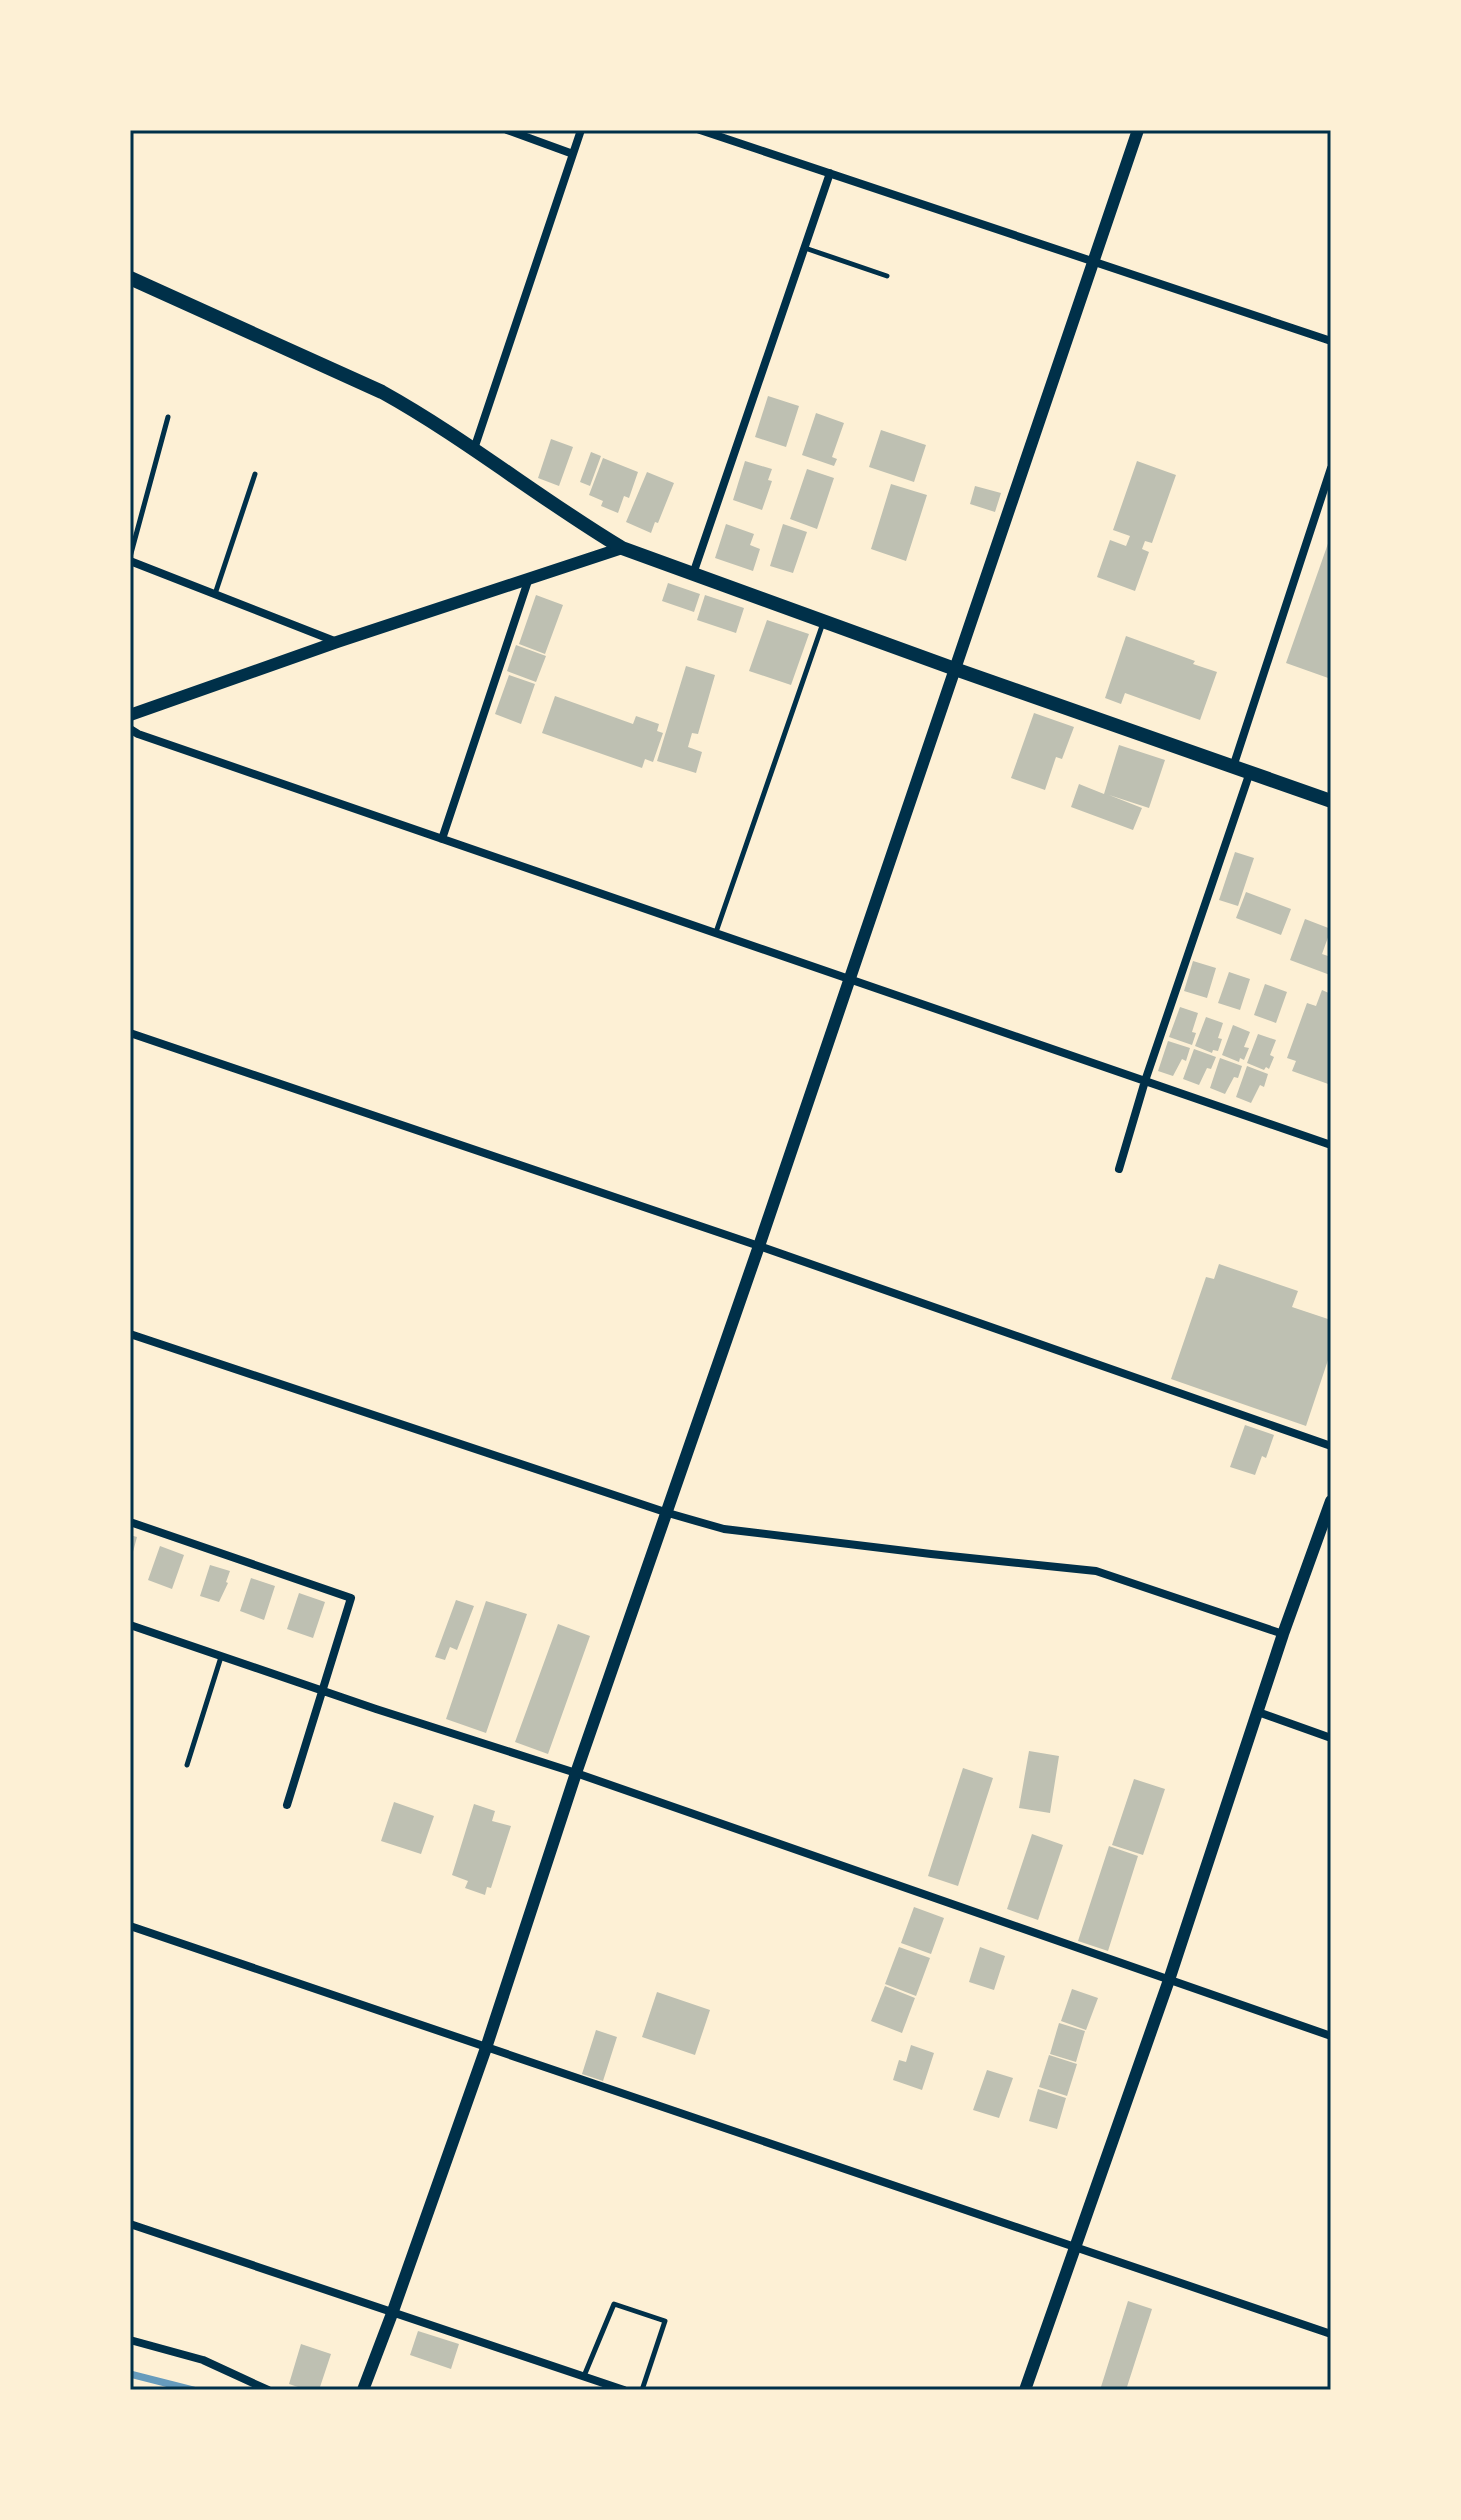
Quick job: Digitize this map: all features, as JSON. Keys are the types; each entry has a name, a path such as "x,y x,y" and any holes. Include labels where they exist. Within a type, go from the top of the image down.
{"main road":[{"path":"130,278 382,392 418,412 575,520 622,548 1331,801"}],"street":[{"path":"507,130 573,154"},
{"path":"474,449 581,130"},
{"path":"700,130 1331,341"},
{"path":"363,2390 486,2048 576,1773 851,979 1138,130"},
{"path":"693,574 830,173"},
{"path":"1233,767 1331,468"},
{"path":"130,715 337,642 622,548"},
{"path":"130,559 337,642"},
{"path":"442,839 528,581"},
{"path":"130,729 1331,1145"},
{"path":"1119,1169 1145,1081 1250,772"},
{"path":"130,1033 759,1246 1331,1446"},
{"path":"130,1334 724,1529 1096,1571 1283,1634"},
{"path":"1025,2390 1169,1980 1283,1634 1331,1501"},
{"path":"130,1522 351,1598 287,1805"},
{"path":"130,1625 576,1773 1331,2036"},
{"path":"1258,1712 1331,1738"},
{"path":"130,1926 1331,2334"},
{"path":"130,2224 624,2390"},
{"path":"130,2340 203,2360 268,2390"}],"lane":[{"path":"805,248 887,276"},
{"path":"130,559 168,417"},
{"path":"215,594 255,474"},
{"path":"716,932 823,621"},
{"path":"187,1765 221,1656"},
{"path":"584,2376 614,2304 665,2321 642,2390"}],"building":[{"path":"768,396 799,406 786,447 755,437"},
{"path":"816,413 844,423 832,457 837,459 834,466 802,455"},
{"path":"881,430 926,445 914,482 869,467"},
{"path":"551,439 573,447 559,486 538,478"},
{"path":"591,452 601,456 590,486 580,482"},
{"path":"603,458 638,472 629,498 624,496 618,513 601,506 603,501 589,495"},
{"path":"745,461 772,469 768,480 772,481 762,510 733,500"},
{"path":"1137,461 1176,475 1152,543 1145,541 1142,549 1149,552 1135,591 1097,577 1110,540 1126,546 1130,536 1113,530"},
{"path":"807,469 834,478 817,529 790,519"},
{"path":"647,472 674,483 651,533 626,522"},
{"path":"891,484 927,495 906,561 871,549"},
{"path":"975,486 1001,493 995,512 970,504"},
{"path":"726,524 754,534 750,545 760,549 753,571 715,558"},
{"path":"783,524 807,532 793,573 770,566"},
{"path":"1331,535 1331,679 1286,663"},
{"path":"668,583 700,594 694,612 662,601"},
{"path":"536,595 563,605 545,654 519,644"},
{"path":"705,595 744,608 736,633 697,620"},
{"path":"767,620 809,634 791,685 749,671"},
{"path":"1126,636 1217,672 1200,720 1125,693 1121,704 1105,698"},
{"path":"516,645 546,656 536,682 507,671"},
{"path":"686,666 715,675 698,734 692,733 688,747 702,752 696,773 657,761"},
{"path":"509,675 535,684 521,724 495,714"},
{"path":"555,696 633,724 636,716 659,724 657,731 663,733 653,762 645,759 642,768 542,733"},
{"path":"1034,713 1074,727 1062,759 1056,757 1045,790 1011,778"},
{"path":"1119,745 1165,760 1149,808 1109,795 1142,808 1133,830 1071,807 1079,784 1104,794"},
{"path":"1235,852 1254,858 1238,906 1219,900"},
{"path":"1246,892 1291,909 1281,935 1236,918"},
{"path":"1305,919 1331,929 1322,954 1331,957 1330,975 1290,960"},
{"path":"1193,961 1216,968 1207,998 1184,991"},
{"path":"1229,972 1250,979 1240,1010 1218,1003"},
{"path":"1265,984 1287,992 1276,1023 1254,1015"},
{"path":"1322,990 1331,994 1331,1085 1292,1071 1296,1061 1287,1058 1307,1003 1316,1006"},
{"path":"1180,1007 1198,1013 1192,1045 1169,1037"},
{"path":"1206,1017 1223,1023 1218,1051 1213,1050 1212,1053 1195,1046"},
{"path":"1233,1025 1250,1032 1244,1047 1249,1048 1244,1060 1240,1058 1239,1062 1222,1055"},
{"path":"1258,1034 1276,1040 1269,1069 1247,1063"},
{"path":"1168,1041 1190,1048 1186,1061 1182,1059 1173,1076 1158,1071"},
{"path":"1194,1049 1216,1057 1199,1085 1183,1079"},
{"path":"1220,1058 1242,1066 1238,1078 1234,1077 1225,1094 1210,1088"},
{"path":"1247,1066 1268,1074 1264,1087 1260,1085 1251,1103 1236,1097"},
{"path":"1219,1264 1298,1291 1292,1307 1331,1320 1331,1351 1306,1426 1171,1379 1206,1277 1214,1279"},
{"path":"1245,1425 1274,1435 1266,1458 1262,1456 1255,1475 1230,1467"},
{"path":"130,1535 137,1537 130,1563"},
{"path":"160,1546 184,1555 172,1589 148,1580"},
{"path":"210,1565 230,1571 219,1602 200,1596"},
{"path":"251,1578 275,1586 264,1620 240,1611"},
{"path":"299,1593 325,1602 313,1638 287,1629"},
{"path":"456,1600 474,1606 457,1650 450,1647 445,1660 435,1657"},
{"path":"486,1601 527,1614 486,1733 446,1719"},
{"path":"558,1624 590,1636 548,1754 515,1742"},
{"path":"1029,1751 1059,1756 1050,1813 1019,1808"},
{"path":"963,1768 993,1778 958,1886 928,1876"},
{"path":"1134,1779 1165,1789 1143,1855 1112,1845"},
{"path":"394,1802 434,1816 421,1854 381,1841"},
{"path":"474,1804 495,1811 492,1821 511,1826 491,1888 487,1887 485,1895 465,1888 468,1881 452,1875"},
{"path":"1032,1834 1063,1845 1038,1920 1007,1909"},
{"path":"1109,1846 1138,1856 1108,1951 1078,1941"},
{"path":"914,1907 944,1918 931,1954 901,1943"},
{"path":"899,1947 930,1958 916,1996 885,1984"},
{"path":"980,1947 1005,1956 994,1990 969,1982"},
{"path":"885,1986 915,1998 902,2033 871,2021"},
{"path":"1072,1989 1098,1998 1086,2030 1061,2021"},
{"path":"657,1992 710,2010 695,2055 642,2037"},
{"path":"1059,2023 1085,2031 1076,2062 1050,2054"},
{"path":"596,2030 617,2037 603,2081 582,2074"},
{"path":"911,2045 934,2053 922,2090 893,2080 899,2060 906,2062"},
{"path":"1049,2055 1077,2064 1067,2096 1039,2087"},
{"path":"987,2070 1013,2078 999,2118 973,2110"},
{"path":"1038,2089 1066,2098 1057,2129 1029,2121"},
{"path":"1128,2301 1152,2309 1126,2390 1100,2390"},
{"path":"418,2331 459,2344 451,2369 410,2355"},
{"path":"301,2344 331,2354 319,2390 289,2384"}],"waterway":[{"path":"130,2374 193,2390"}]}
